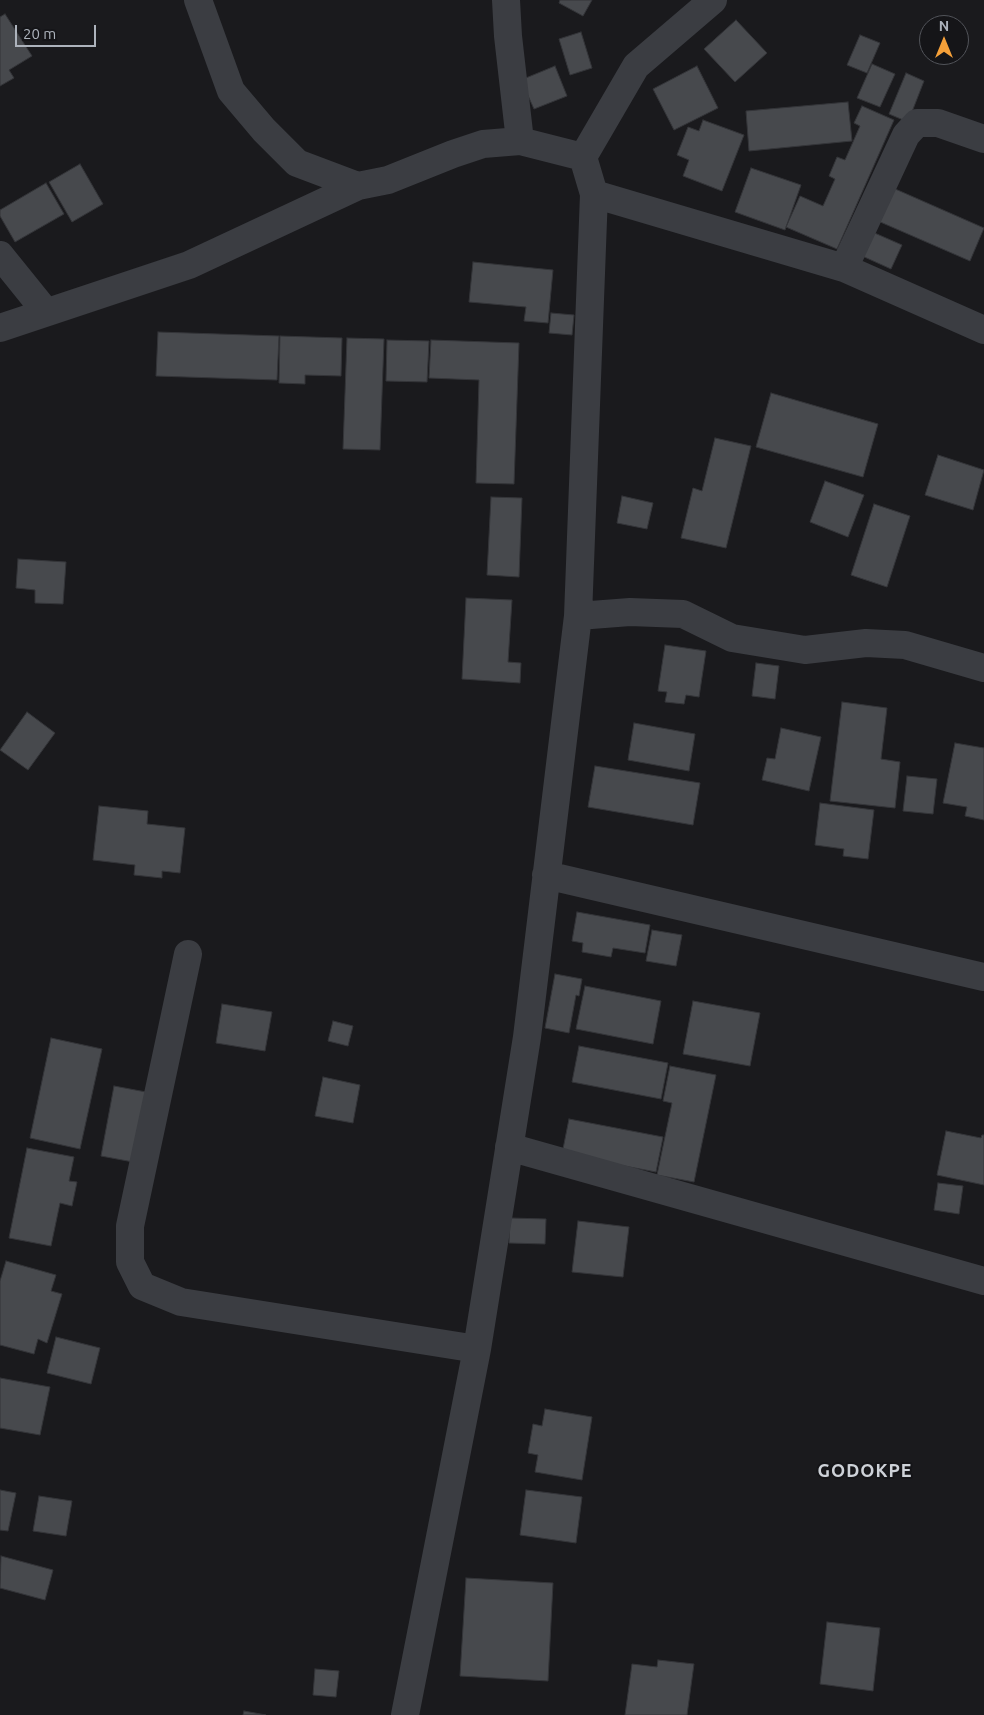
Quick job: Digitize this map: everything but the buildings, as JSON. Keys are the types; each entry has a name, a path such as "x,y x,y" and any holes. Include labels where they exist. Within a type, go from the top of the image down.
{"street":[{"path":"198,0 231,91 264,130 297,163 358,186"},
{"path":"506,0 508,36 520,141"},
{"path":"405,1715 477,1349 527,1037 578,616 594,194 583,157 636,66 713,0"},
{"path":"844,268 906,135 917,123 938,123 984,139"},
{"path":"0,328 189,265 358,186 388,180 483,144 520,141 583,157"},
{"path":"594,194 844,268 984,330"},
{"path":"0,256 46,312"},
{"path":"578,616 630,612 683,614 732,638 805,650 866,643 905,645 984,668"},
{"path":"546,875 984,977"},
{"path":"188,954 130,1226 130,1262 142,1286 181,1302 477,1349"},
{"path":"509,1147 984,1281"}],"district":[{"name":"GODOKPE","path":"865,1471"}]}
